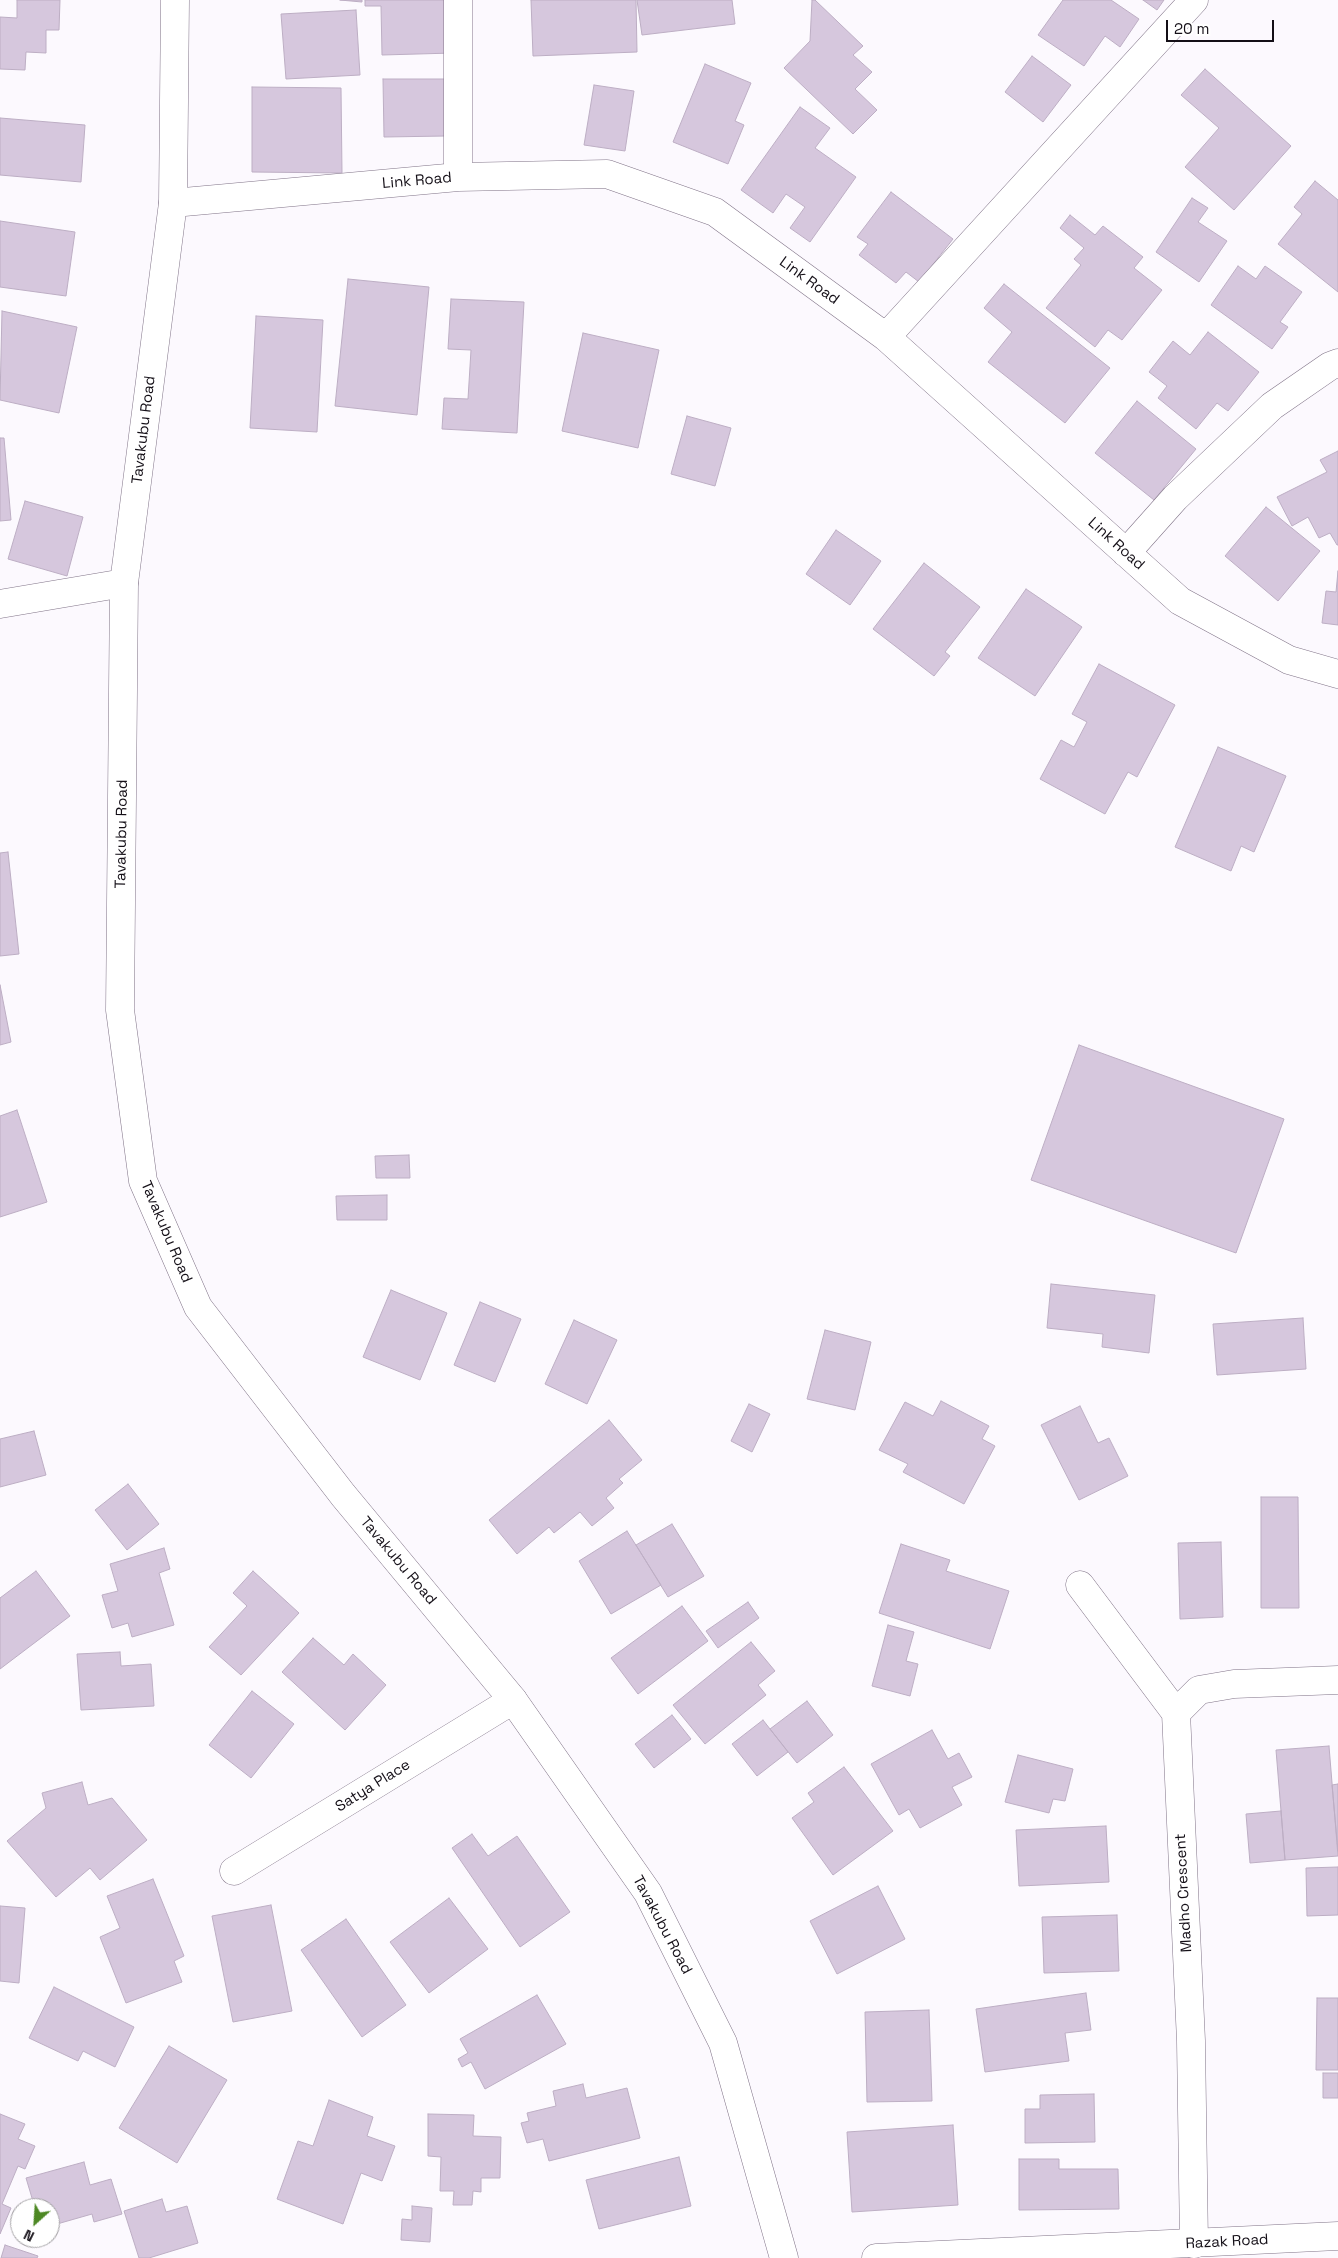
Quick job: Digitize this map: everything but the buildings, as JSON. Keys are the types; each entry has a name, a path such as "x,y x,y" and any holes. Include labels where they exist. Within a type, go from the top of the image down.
{"street":[{"name":"Tavakubu Road","path":"174,0 173,203 124,583 120,1010 143,1180 198,1307 343,1495 513,1700 648,1893 723,2043 784,2258"},
{"path":"458,0 458,177"},
{"path":"886,337 1194,0"},
{"name":"Link Road","path":"173,203 458,177 606,174 715,212 886,337 1180,600 1289,660 1338,674"},
{"path":"1126,552 1175,498 1272,406 1330,366 1338,363"},
{"path":"0,604 124,583"},
{"path":"1080,1585 1176,1713 1199,1690 1234,1684 1338,1680"},
{"name":"Satya Place","path":"234,1871 513,1700"},
{"name":"Madho Crescent","path":"1176,1713 1191,2040 1194,2244"},
{"name":"Razak Road","path":"876,2258 1338,2236"}]}
